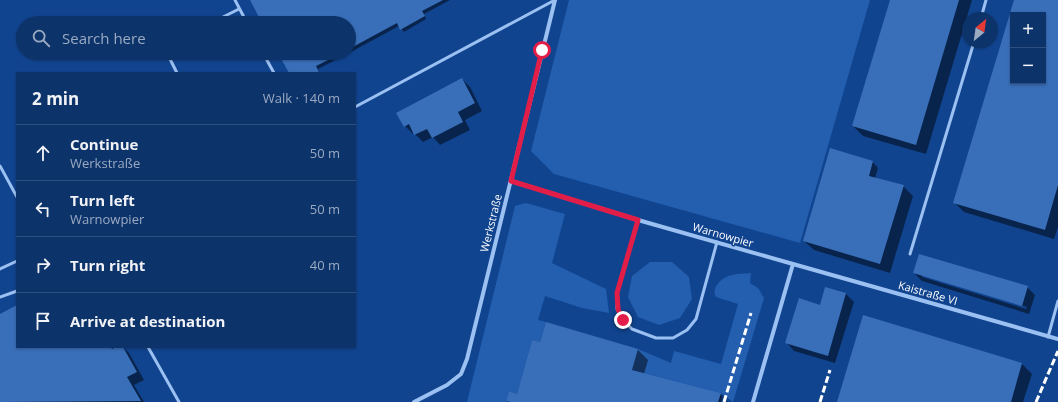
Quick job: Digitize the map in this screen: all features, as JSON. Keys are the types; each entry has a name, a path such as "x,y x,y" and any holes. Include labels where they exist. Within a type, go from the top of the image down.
{"street":[{"name":"Werkstraße","path":"414,402 447,385 461,374 467,359 555,0"},
{"name":"Warnowpier","path":"511,181 638,220 793,264"},
{"name":"Kaistraße VI","path":"793,264 1058,339"},
{"path":"753,402 793,264"}],"lane":[{"path":"235,0 243,16"},
{"path":"356,106 555,0"},
{"path":"983,12 986,0"},
{"path":"225,16 239,9"},
{"path":"910,254 972,48"},
{"path":"170,60 176,72"},
{"path":"267,60 273,72"},
{"path":"0,166 16,195"},
{"path":"638,220 617,293 618,309 623,320 632,329 656,338 673,338 686,330 696,319 717,242"},
{"path":"0,269 16,261"},
{"path":"0,296 16,291"},
{"path":"1048,336 1058,302"},
{"path":"149,348 179,402"}],"shaded area":[{"path":"569,0 870,0 800,243 554,174 531,151"},
{"path":"526,203 565,214 552,263 606,289 609,313 582,308 545,296 538,320 546,322 540,342 532,340 517,394 509,391 506,402 467,402 515,206"},
{"path":"650,262 672,262 689,277 692,299 680,318 659,325 638,317 628,297 632,276"},
{"path":"751,273 750,283 758,288 764,298 733,402 721,393 632,370 638,349 671,363 674,351 721,364 738,304 716,297 716,286 721,280 728,276"}],"building":[{"path":"250,0 443,0 422,11 425,16 400,30 397,23 356,45 356,16 258,16"},
{"path":"890,0 959,0 916,145 852,126"},
{"path":"1014,0 1058,0 1058,185 1045,230 953,203 1010,13 1010,84 1046,84 1046,12 1010,12"},
{"path":"282,60 328,60 316,66 319,72 288,72"},
{"path":"462,78 475,103 458,112 463,122 432,138 427,129 414,135 409,124 404,127 396,113"},
{"path":"830,148 873,161 869,176 904,185 880,264 803,241"},
{"path":"919,254 1028,286 1022,306 913,273"},
{"path":"825,287 846,293 828,356 785,343 799,298 820,305"},
{"path":"16,306 16,348 124,348 137,372 127,377 141,401 0,402 0,314"},
{"path":"863,315 1022,363 1011,402 837,402"},
{"path":"546,322 638,349 632,370 721,393 718,402 506,401 509,391 517,394 532,340 540,342"}],"railway":[{"path":"724,402 751,313"},
{"path":"1036,402 1058,351"},
{"path":"820,402 830,370"}],"route":[{"path":"542,50 511,181 638,220 617,293 618,309 623,320"}]}
